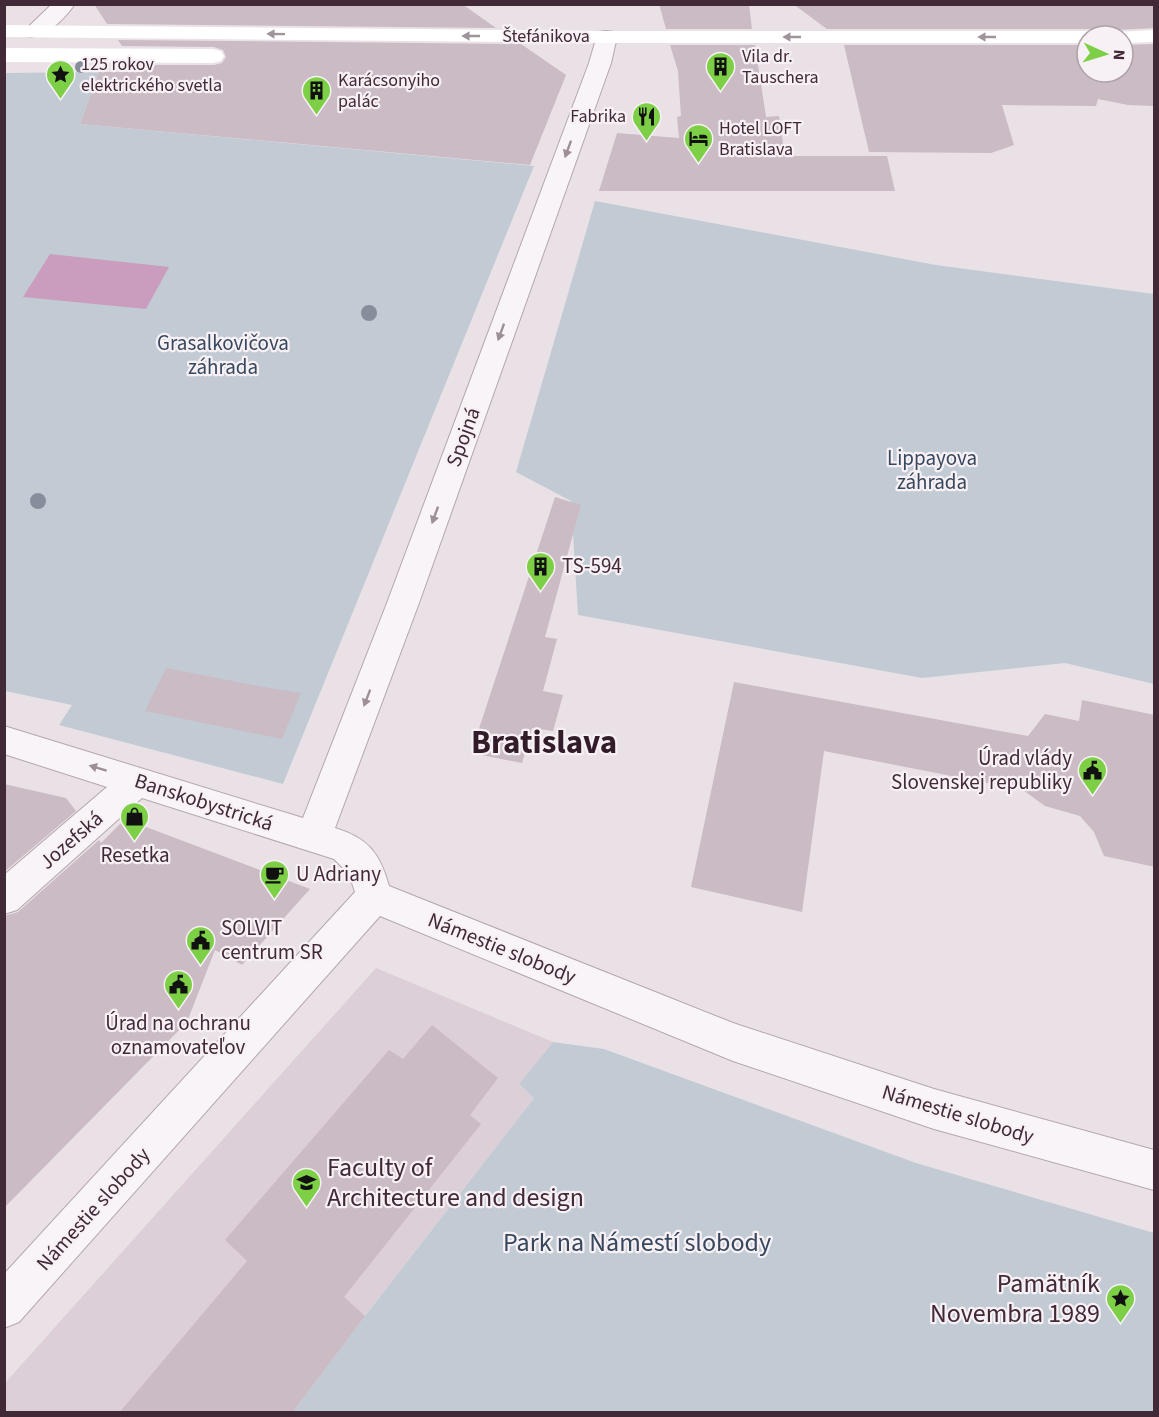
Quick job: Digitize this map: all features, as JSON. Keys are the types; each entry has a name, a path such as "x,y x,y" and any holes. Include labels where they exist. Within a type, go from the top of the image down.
{"main road":[{"name":"Štefánikova","path":"4,31 605,46 1075,52"},
{"path":"1135,37 1155,36"},
{"name":"Štefánikova","path":"474,57 605,46 1075,37"},
{"path":"1135,52 1155,51"},
{"path":"4,55 230,56"}],"street":[{"path":"35,31 65,4"},
{"name":"Spojná","path":"314,836 403,603 605,46"},
{"name":"Banskobystrická","path":"4,740 138,780 345,847 357,855 371,878 374,897"},
{"name":"Jozefská","path":"4,898 138,780"},
{"name":"Námestie slobody","path":"4,1307 374,897 733,1042 934,1109 1155,1170"}],"shaded area":[{"path":"50,254 169,267 146,309 23,297"},
{"name":"Faculty of Architecture and design","path":"376,968 553,1042 519,1084 534,1098 364,1317 336,1412 5,1412 5,1383"}],"green space":[{"name":"Grasalkovičova záhrada","path":"99,72 80,124 534,166 283,784 59,725 72,705 5,691 5,73"},
{"name":"Lippayova záhrada","path":"595,201 936,265 1154,294 1154,684 1065,663 922,678 578,615 571,501 516,472"},
{"name":"Park na Námestí slobody","path":"553,1042 604,1049 916,1163 1154,1233 1154,1412 293,1412 534,1098 519,1084"}],"building":[{"path":"94,4 462,4 496,28 107,24"},
{"path":"659,4 749,4 752,29 666,29"},
{"path":"793,4 1155,4 1155,28 1135,29 1135,24 1075,24 1075,29 827,29"},
{"name":"Karácsonyiho palác","path":"118,40 521,44 566,75 530,165 80,124 99,72 139,72 135,65 214,65 222,63 226,57 223,50 214,47 122,46"},
{"path":"1155,44 1155,106 1128,105 1098,99 1096,106 1002,105 1014,145 991,153 869,152 844,45 1075,45 1075,84 1135,84 1135,45"},
{"path":"670,45 755,45 766,117 779,116 785,156 887,156 895,191 599,191 617,133 679,138 677,117 681,116 678,71"},
{"path":"555,497 581,505 545,637 557,639 543,691 563,695 553,731 532,728 522,763 471,753"},
{"path":"166,668 301,693 282,739 145,711"},
{"name":"Úrad vlády Slovenskej republiky","path":"734,682 1028,736 1045,714 1079,721 1082,700 1155,715 1155,867 1104,856 1094,832 1080,816 1045,806 1023,790 824,751 802,912 691,887"},
{"path":"4,784 66,798 76,811 4,872"},
{"path":"125,819 310,889 242,965 215,950 187,1022 4,1208 4,916 18,912 99,840 101,843"},
{"path":"432,1025 498,1078 470,1115 481,1124 344,1297 365,1316 292,1413 119,1413 247,1261 225,1240 389,1050 403,1059"}],"place":[{"name":"Vila dr. Tauschera","path":"721,92"},
{"name":"125 rokov elektrického svetla","path":"60,100"},
{"name":"Karácsonyiho palác","path":"317,116"},
{"name":"Fabrika","path":"647,142"},
{"name":"Hotel LOFT Bratislava","path":"698,164"},
{"name":"TS-594","path":"541,592"},
{"name":"Úrad vlády Slovenskej republiky","path":"1093,796"},
{"name":"Resetka","path":"135,842"},
{"name":"U Adriany","path":"275,900"},
{"name":"SOLVIT centrum SR","path":"200,966"},
{"name":"Úrad na ochranu oznamovateľov","path":"178,1010"},
{"name":"Faculty of Architecture and design","path":"306,1208"},
{"name":"Pamätník Novembra 1989","path":"1121,1324"}],"district":[{"name":"Bratislava","path":"544,742"}]}
